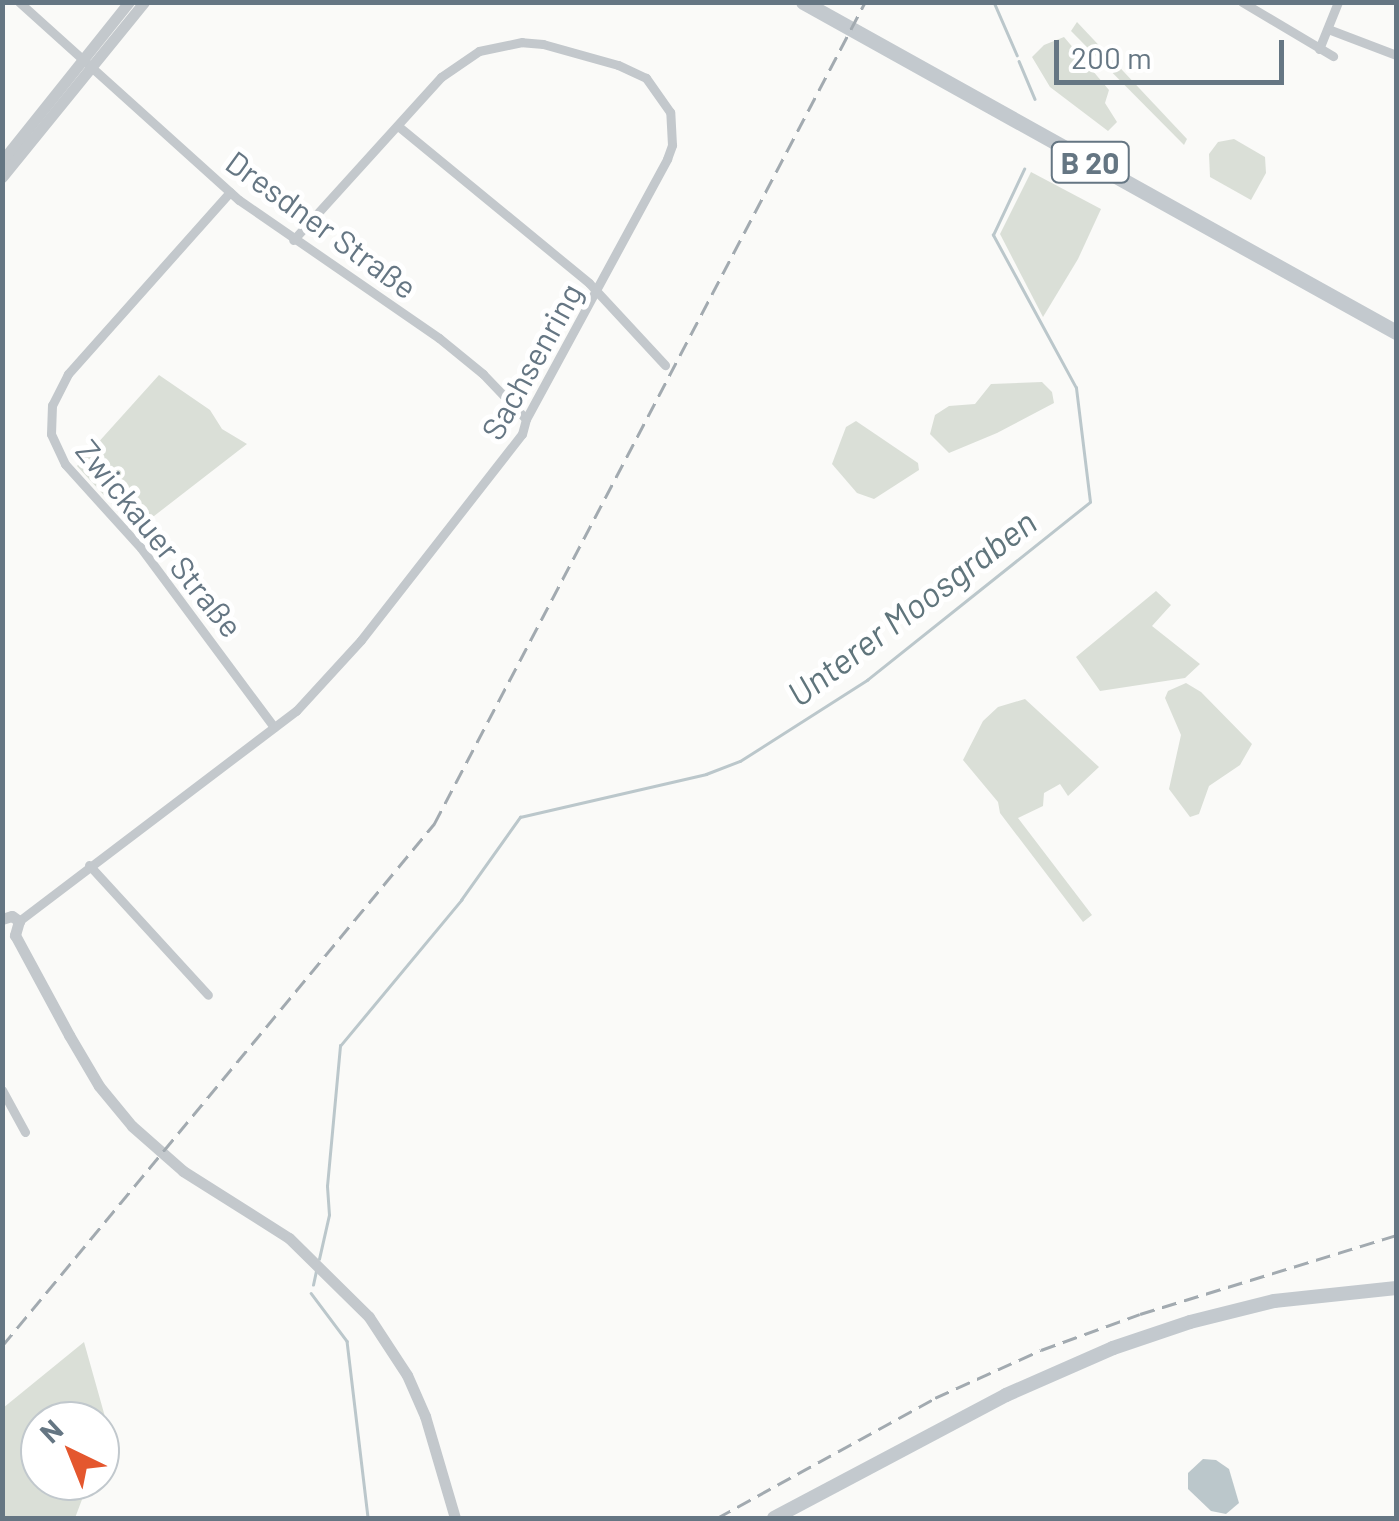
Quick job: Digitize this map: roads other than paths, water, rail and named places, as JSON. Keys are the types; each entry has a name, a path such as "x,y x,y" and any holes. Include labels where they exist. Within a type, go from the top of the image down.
{"highway":[{"name":"B 20","path":"803,2 1396,332"}],"main road":[{"path":"774,1518 1006,1395 1112,1348 1190,1322 1274,1301 1396,1288"}],"street":[{"name":"Dresdner Straße","path":"19,2 230,192 439,338 483,374 526,419"},
{"path":"2,178 129,2"},
{"path":"2,161 144,2"},
{"path":"1242,2 1333,56"},
{"path":"1319,50 1338,2"},
{"path":"1328,28 1396,55"},
{"name":"Sachsenring","path":"19,920 313,696 342,663 511,452 598,294 672,145 670,112 646,78 562,48 522,42 501,45 460,62 294,240"},
{"path":"398,126 598,294 665,365"},
{"name":"Zwickauer Straße","path":"230,192 68,374 52,405 51,434 65,464 141,548 274,727"},
{"path":"90,865 208,995"},
{"path":"3,916 19,920 9,933 98,1086 145,1140 182,1170 314,1258 370,1317 407,1375 425,1416 455,1518"},
{"path":"2,1090 25,1132"}],"waterway":[{"path":"994,2 1017,55"},
{"path":"1019,61 1035,99"},
{"name":"Unterer Moosgraben","path":"319,1259 329,1215 327,1186 340,1046 461,900 520,817 706,774 740,761 867,680 1090,502 1076,388 993,235 1024,169"},
{"name":"Unterer Moosgraben","path":"313,1285 316,1271"},
{"name":"Unterer Moosgraben","path":"311,1293 347,1341 368,1518"}],"railway":[{"path":"2,1346 434,824 865,2"},
{"path":"717,1518 935,1398 1041,1350 1140,1314 1396,1235"}]}
